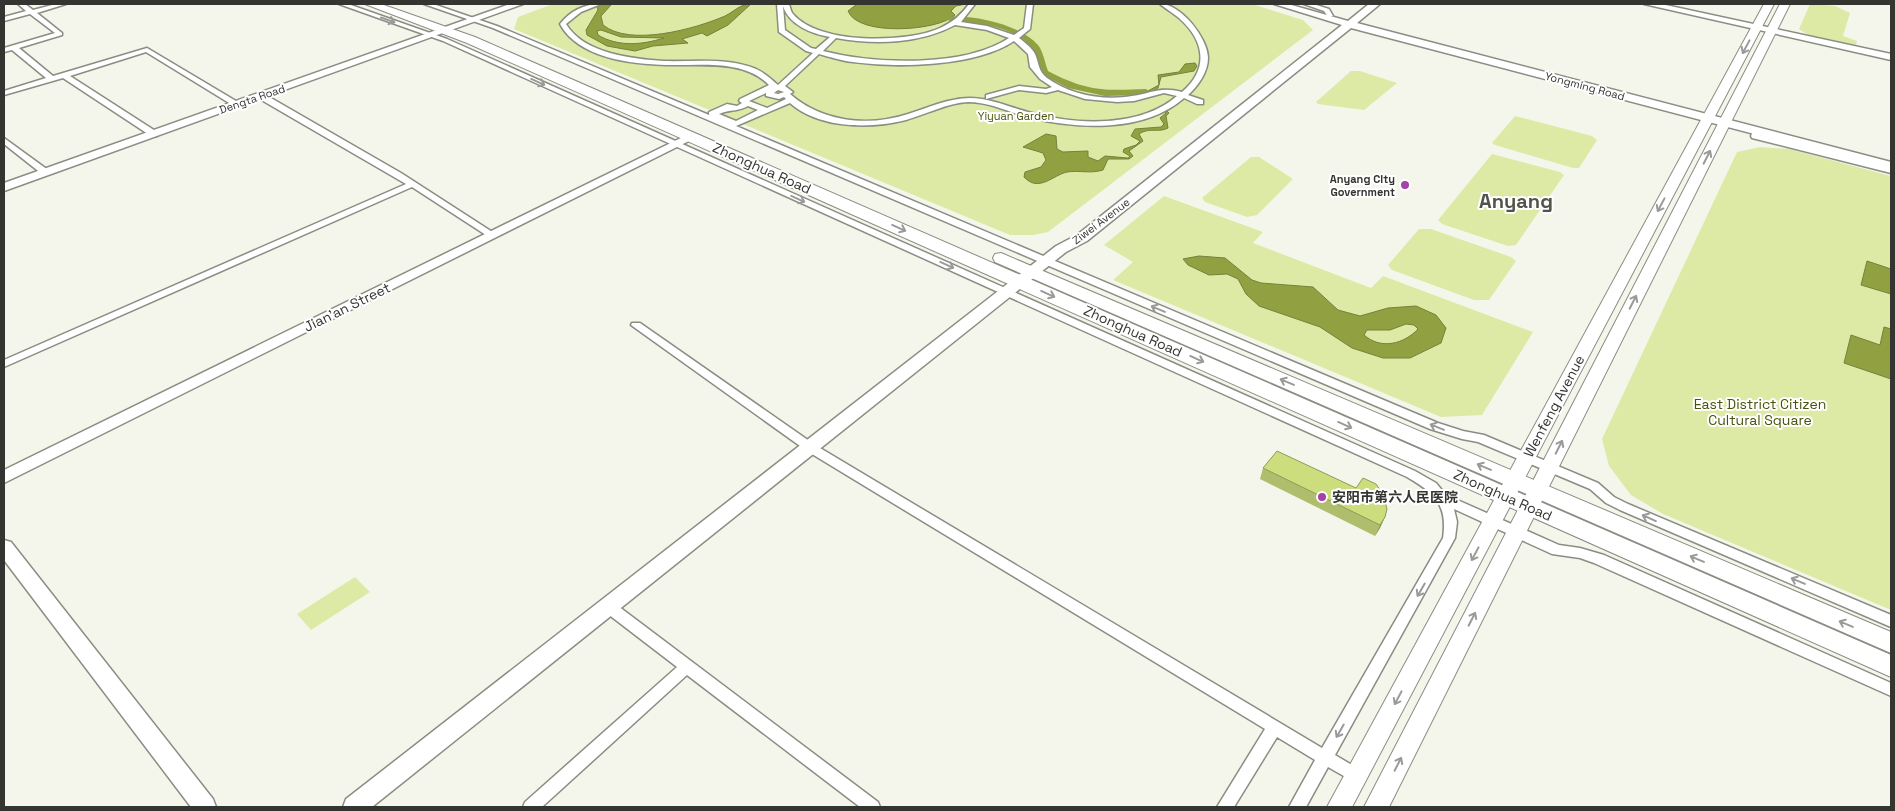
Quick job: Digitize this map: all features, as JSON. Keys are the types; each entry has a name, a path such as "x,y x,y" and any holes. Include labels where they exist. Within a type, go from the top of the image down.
{"highway":[{"name":"Zhonghua Road","path":"372,4 454,28 683,140 1027,277"},
{"name":"Zhonghua Road","path":"399,4 1533,498 1891,643"},
{"name":"Zhonghua Road","path":"1533,498 1891,666"}],"main road":[{"name":"Wenfeng Avenue","path":"1340,807 1769,4"},
{"name":"Wenfeng Avenue","path":"1376,807 1785,4"}],"street":[{"path":"4,50 60,34 21,4"},
{"path":"4,19 62,4"},
{"path":"342,4 454,28"},
{"path":"427,4 454,28"},
{"name":"Dengta Road","path":"500,12 514,4"},
{"name":"Dengta Road","path":"4,187 527,4"},
{"path":"598,4 571,14 562,24 565,32 577,42 592,50 632,59 664,63 711,62 736,66 759,75 788,95 799,107 818,114 859,123 881,122 948,103 970,100 990,103 1063,122 1133,119 1158,111 1183,96 1201,72 1205,59 1203,47 1194,31 1183,18 1163,4"},
{"path":"780,4 777,11 780,29 788,38 822,53 891,65 940,62 991,50 1016,37 1029,27 1033,11 1030,4"},
{"path":"786,4 790,15 805,27 839,37 878,40 909,38 958,21 972,4"},
{"name":"Yongming Road","path":"1279,4 1708,116 1891,161"},
{"name":"Yongming Road","path":"1291,4 1347,22"},
{"path":"1307,4 1327,10 1330,16"},
{"name":"Ziwei Avenue","path":"354,807 1061,249 1082,238 1347,22 1366,4"},
{"name":"Ziwei Avenue","path":"1347,22 1375,4"},
{"path":"1649,4 1891,57"},
{"path":"958,21 998,30 1016,37 1031,54 1031,63 1036,73 1048,84 1059,88 1100,98 1127,99 1166,91 1200,102"},
{"path":"765,110 743,101 776,87 822,53 839,37"},
{"path":"13,47 52,78"},
{"path":"4,93 147,50 237,104"},
{"path":"748,103 737,109 730,106 712,114 736,124 765,110 788,95 822,53"},
{"path":"64,75 154,134"},
{"path":"989,97 1019,88 1046,91 1059,88"},
{"path":"261,96 412,184 492,235"},
{"name":"Yongming Road","path":"1725,120 1757,131 1891,166"},
{"path":"1757,131 1755,136 1891,171"},
{"path":"4,140 45,172"},
{"name":"Jian'an Street","path":"4,477 683,140"},
{"path":"4,364 412,184"},
{"path":"1027,277 1434,426 1462,435 1480,438 1594,486 1610,500 1631,510 1891,621"},
{"path":"1027,277 1411,474 1432,486 1449,509 1452,522 1449,538 1297,807"},
{"path":"636,326 810,448 1356,776"},
{"path":"1442,498 1557,550 1580,553 1599,559 1891,690"},
{"path":"4,547 205,807"},
{"path":"609,607 872,807"},
{"path":"531,807 687,666"},
{"path":"1225,807 1275,727"}],"green space":[{"name":"Yiyuan Garden","path":"553,4 1252,4 1303,20 1313,30 1048,232 1033,235 1010,235 514,29 518,17"},
{"path":"1810,4 1835,6 1850,13 1843,36 1857,41 1856,45 1808,35 1799,29"},
{"path":"1351,71 1360,71 1397,83 1364,110 1318,104 1316,102"},
{"path":"1515,116 1592,136 1597,140 1579,168 1573,168 1492,143"},
{"name":"East District Citizen Cultural Square","path":"1760,147 1789,149 1891,176 1891,610 1663,514 1631,495 1609,466 1602,439 1737,152"},
{"path":"1492,154 1560,172 1564,175 1516,245 1508,246 1442,224 1438,220"},
{"path":"1251,157 1259,157 1293,179 1257,215 1247,217 1205,202 1202,198"},
{"path":"1164,196 1263,232 1253,243 1371,288 1383,276 1533,332 1482,415 1441,417 1113,280 1133,262 1104,245"},
{"path":"1419,229 1431,229 1511,257 1516,261 1489,300 1474,300 1392,270 1388,265"},
{"path":"355,577 370,592 311,630 297,614"}],"shaded area":[{"path":"751,4 728,25 707,36 702,33 682,39 688,43 653,46 635,51 607,46 587,35 586,30 598,10 597,6 611,5 601,16 603,25 629,35 646,35 663,34 697,26 725,16 744,5","holes":["601,30 621,37 664,38 630,44 606,39 598,35 597,31"]},
{"path":"857,4 966,4 956,6 951,11 955,15 933,25 899,29 867,25 855,19 848,11"},
{"path":"1195,63 1197,66 1194,71 1161,77 1159,85 1158,75 1179,72 1185,64"},
{"path":"1159,85 1158,88 1150,93 1146,92"},
{"path":"1165,109 1169,113 1166,116 1168,128 1146,131 1139,134 1143,141 1129,151 1133,156 1129,159 1108,159 1103,170 1067,172 1041,183 1030,182 1024,177 1025,172 1041,167 1046,160 1043,153 1023,147 1046,134 1056,136 1057,149 1063,152 1088,151 1088,157 1098,161 1105,156 1128,158 1130,156 1123,152 1124,149 1136,145 1140,141 1131,136 1135,129 1161,127 1164,124 1160,118 1166,113 1163,110"},
{"path":"1199,256 1225,258 1252,280 1261,283 1313,287 1338,310 1360,316 1388,308 1416,306 1436,315 1446,328 1441,343 1410,358 1383,358 1352,348 1320,327 1259,306 1246,294 1238,279 1227,274 1209,275 1188,265 1183,259","holes":["1406,324 1414,325 1418,329 1412,334 1392,343 1385,344 1371,340 1364,335 1367,330 1390,330"]},
{"path":"1867,261 1891,269 1891,294 1861,285"},
{"path":"1884,327 1891,329 1891,379 1844,363 1851,335 1880,345"}],"building":[{"path":"1277,451 1356,488 1363,478 1376,484 1383,494 1387,509 1380,525 1263,468"}],"waterway":[{"path":"950,19 979,21 1015,31 1035,47 1044,72 1071,86 1105,93 1146,92"}],"place":[{"name":"Anyang City Government","path":"1405,185"},
{"name":"安阳市第六人民医院","path":"1322,497"}],"district":[{"name":"Anyang","path":"1516,201"}]}
